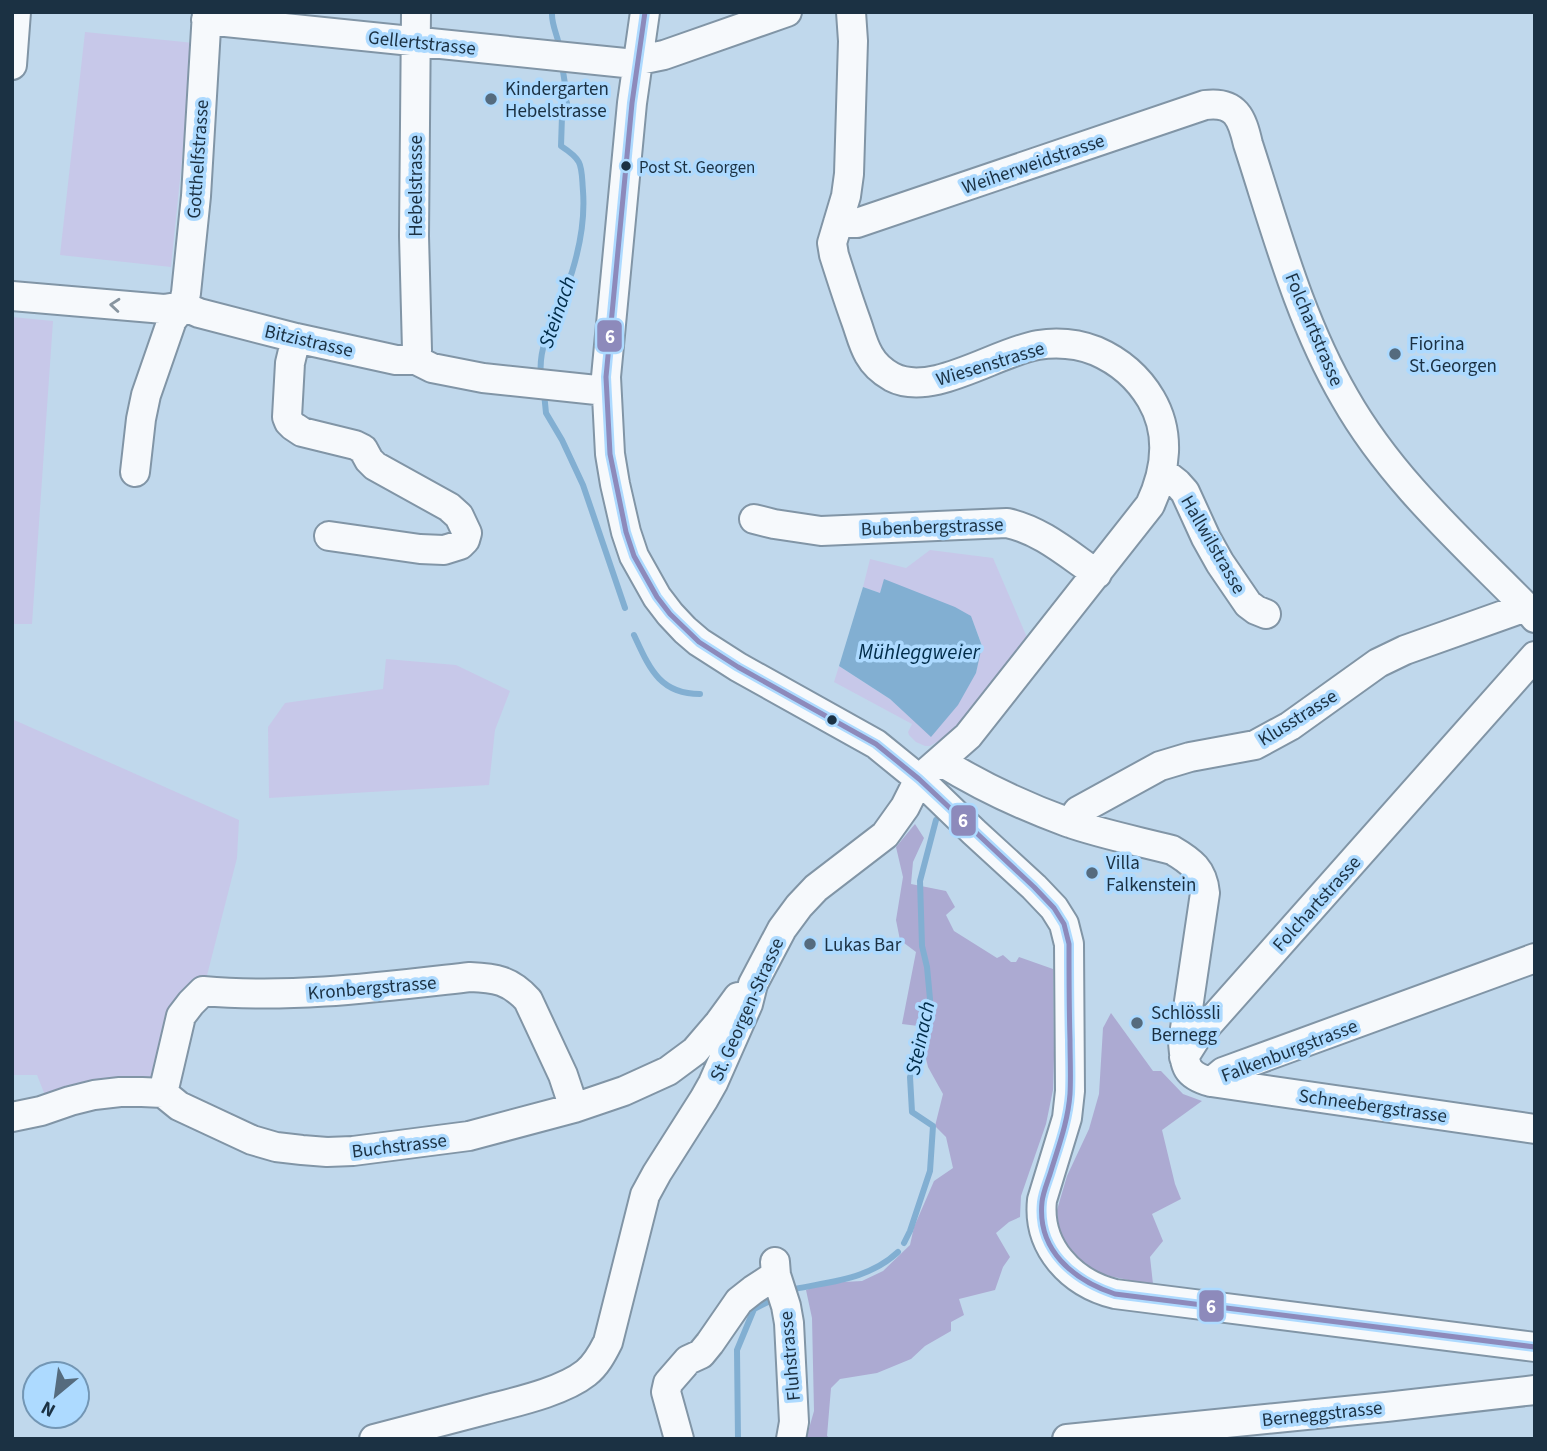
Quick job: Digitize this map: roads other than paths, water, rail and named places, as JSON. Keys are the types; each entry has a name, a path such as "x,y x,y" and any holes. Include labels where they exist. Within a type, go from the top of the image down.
{"street":[{"path":"12,65 16,12"},
{"name":"Hebelstrasse","path":"416,12 416,360"},
{"path":"645,12 632,103 606,391 615,484 626,532 644,576 670,614 685,630 715,653 876,744 930,770 959,772 1034,809 1070,823 1172,850 1198,869 1204,881 1205,893 1184,1025 1184,1058"},
{"name":"Gellertstrasse","path":"206,16 416,42 625,63 664,55 787,12"},
{"name":"Wiesenstrasse","path":"851,12 853,41 849,174 846,196 832,243 869,355 883,371 903,381 925,383 1038,345 1071,344 1088,348 1118,363 1142,386 1159,417 1165,453 1163,472 1150,505 968,736 930,770"},
{"name":"Gotthelfstrasse","path":"183,306 196,196 206,16"},
{"name":"Weiherweidstrasse","path":"838,223 857,223 1205,105 1227,107"},
{"name":"Folchartstrasse","path":"1227,107 1243,122 1301,305 1345,398 1370,437 1404,481 1530,612"},
{"name":"Bitzistrasse","path":"12,296 164,309 183,306 198,313 296,338 396,360 416,360 432,368 483,378 606,391"},
{"path":"135,471 145,396 172,320 183,306"},
{"path":"296,338 290,363 287,417 293,426 302,432 363,449 375,466 459,516 467,533 460,545 443,550 329,536"},
{"name":"Hallwilstrasse","path":"1163,472 1185,492 1215,555 1248,604 1266,614"},
{"name":"Bubenbergstrasse","path":"754,519 821,531 1007,523 1037,534 1097,574"},
{"name":"Klusstrasse","path":"1070,823 1078,811 1160,766 1190,757 1255,745 1290,726 1378,663 1405,650 1530,612"},
{"name":"Folchartstrasse","path":"1184,1058 1196,1038 1535,656"},
{"path":"930,770 965,824 1034,887 1054,908 1064,924 1070,965 1070,1091 1067,1118 1046,1183 1041,1218 1052,1250 1067,1269 1092,1286 1123,1295 1535,1348"},
{"name":"St. Georgen-Strasse","path":"374,1439 518,1402 573,1381 594,1366 608,1342 645,1195 713,1083 748,1004 753,984 782,929 816,888 885,835 930,770"},
{"name":"Falkenburgstrasse","path":"1184,1058 1192,1075 1210,1082 1223,1072 1535,958"},
{"name":"Kronbergstrasse","path":"163,1093 181,1016 203,992 240,995 337,991 470,977 498,979 519,989 528,1000 563,1075 574,1108"},
{"name":"Buchstrasse","path":"163,1093 179,1106 253,1140 276,1147 327,1152 353,1151 469,1136 574,1108 624,1091 668,1071 684,1061 707,1039 736,999 753,984"},
{"name":"Schneebergstrasse","path":"1210,1082 1535,1129"},
{"path":"12,1117 94,1095 120,1092 163,1093"},
{"name":"Fluhstrasse","path":"679,1439 666,1392 668,1383 688,1360 701,1354 739,1301 752,1290 779,1283 789,1324 794,1422 791,1439"},
{"name":"Berneggstrasse","path":"1067,1439 1535,1390"}],"water":[{"name":"Mühleggweier","path":"884,579 971,616 982,646 976,673 958,705 931,737 890,699 839,666 863,587 880,593"}],"waterway":[{"name":"Steinach","path":"552,12 560,51"},
{"name":"Steinach","path":"541,375 546,336 572,272 580,242 583,211 580,164 561,146 562,116 567,103 562,65"},
{"name":"Steinach","path":"544,393 546,413 583,485 625,608"},
{"name":"Steinach","path":"634,635 651,668 665,684 686,693 700,694"},
{"name":"Steinach","path":"904,1243 930,1171 933,1126 912,1112 910,1077 923,1044 930,999 922,946 920,881 936,820"},
{"name":"Steinach","path":"790,1291 863,1273 898,1252"},
{"name":"Steinach","path":"738,1439 737,1350 754,1309 774,1299"}],"place":[{"name":"Kindergarten Hebelstrasse","path":"491,99"},
{"name":"Post St. Georgen","path":"626,166"},
{"name":"Fiorina St.Georgen","path":"1395,354"},
{"name":"Villa Falkenstein","path":"1092,873"},
{"name":"Lukas Bar","path":"810,944"},
{"name":"Schlössli Bernegg","path":"1137,1023"}]}
